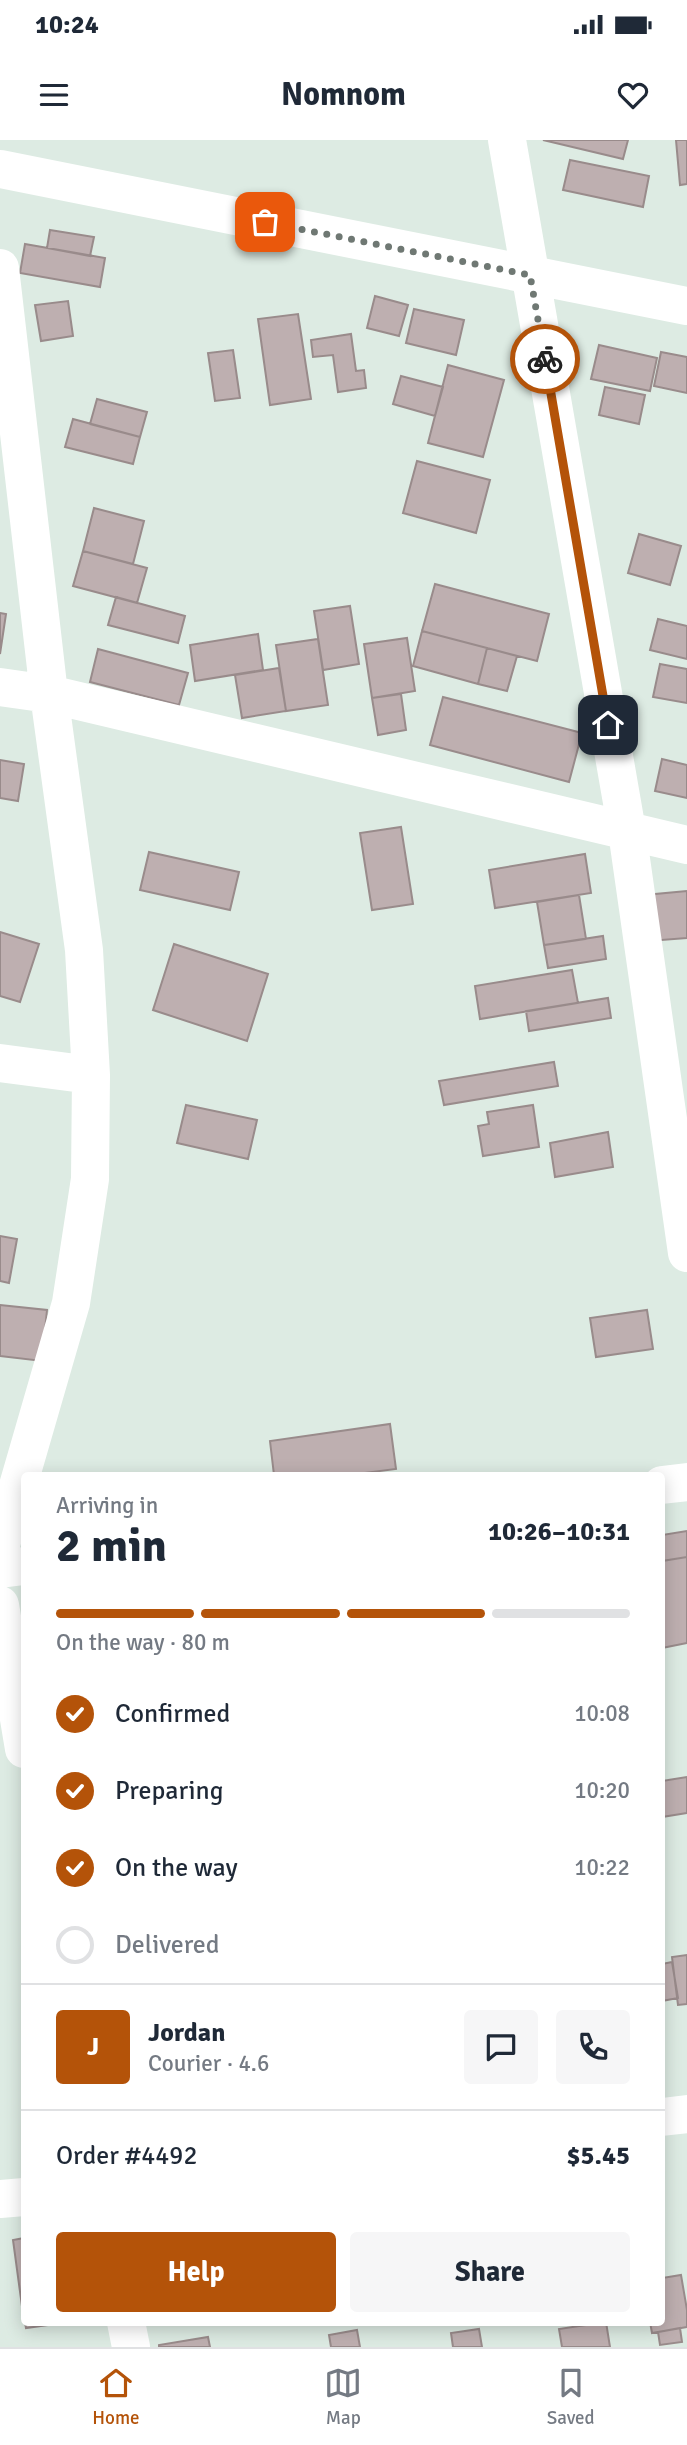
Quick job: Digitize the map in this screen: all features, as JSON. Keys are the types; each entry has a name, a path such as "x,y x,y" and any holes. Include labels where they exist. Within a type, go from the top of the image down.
{"street":[{"path":"507,140 627,831 687,1253"},
{"path":"0,169 687,306"},
{"path":"0,268 48,694 83,950 91,1075 90,1179 71,1303 22,1472"},
{"path":"0,687 48,694 687,845"},
{"path":"0,1063 91,1075"},
{"path":"0,1548 21,1476"},
{"path":"665,1485 687,1482"},
{"path":"0,1569 21,1566"},
{"path":"0,1605 21,1731"},
{"path":"665,2117 687,2114"},
{"path":"0,2199 21,2197"},
{"path":"127,2326 131,2347"}],"building":[{"path":"543,140 628,140 623,159"},
{"path":"676,140 687,140 687,184 680,185"},
{"path":"570,160 649,176 643,207 563,190"},
{"path":"50,230 94,237 90,256 47,248"},
{"path":"25,244 105,258 100,287 20,273"},
{"path":"375,296 408,305 399,336 367,328"},
{"path":"68,301 73,336 41,341 35,305"},
{"path":"414,309 464,320 456,355 406,343"},
{"path":"298,314 311,399 270,405 258,319"},
{"path":"351,334 356,371 364,370 366,388 338,392 333,355 313,357 311,340"},
{"path":"599,345 657,358 650,391 591,379"},
{"path":"233,350 240,398 215,401 208,353"},
{"path":"661,352 687,357 687,393 654,386"},
{"path":"448,365 504,380 483,457 428,443"},
{"path":"401,376 443,387 435,416 393,404"},
{"path":"605,387 645,395 639,424 599,415"},
{"path":"97,399 147,412 140,437 90,424"},
{"path":"73,419 140,437 133,464 65,447"},
{"path":"417,461 490,480 476,533 403,513"},
{"path":"94,508 144,521 133,564 83,551"},
{"path":"639,534 681,546 670,585 628,573"},
{"path":"83,551 147,568 137,603 73,586"},
{"path":"435,584 549,614 537,661 422,631"},
{"path":"116,597 185,616 178,643 108,625"},
{"path":"350,606 359,664 323,670 314,611"},
{"path":"0,613 6,614 0,654"},
{"path":"658,619 687,626 687,659 650,650"},
{"path":"422,631 487,648 478,684 413,666"},
{"path":"258,634 263,670 195,681 190,645"},
{"path":"407,638 415,691 372,698 364,644"},
{"path":"318,639 328,705 286,711 276,645"},
{"path":"487,648 517,656 507,691 478,684"},
{"path":"98,649 188,673 179,705 90,682"},
{"path":"660,664 687,669 687,703 653,697"},
{"path":"279,668 286,711 242,718 235,675"},
{"path":"401,694 406,730 378,735 372,698"},
{"path":"443,697 582,733 569,782 430,745"},
{"path":"662,759 687,765 687,798 655,791"},
{"path":"0,760 24,764 18,801 0,798"},
{"path":"401,827 413,904 372,910 360,833"},
{"path":"149,852 239,872 230,910 140,890"},
{"path":"585,854 591,893 495,908 489,870"},
{"path":"687,891 687,938 649,941 645,895"},
{"path":"579,895 586,939 544,945 537,902"},
{"path":"0,932 39,944 20,1002 0,996"},
{"path":"603,936 606,959 548,968 544,945"},
{"path":"174,944 268,974 247,1041 153,1010"},
{"path":"572,970 578,1003 480,1019 475,986"},
{"path":"608,998 611,1018 529,1031 526,1011"},
{"path":"554,1062 558,1086 444,1105 439,1081"},
{"path":"186,1105 257,1120 248,1159 177,1143"},
{"path":"533,1105 539,1147 483,1156 478,1126 489,1124 487,1112"},
{"path":"608,1132 613,1167 555,1177 550,1143"},
{"path":"0,1236 17,1239 9,1283 0,1281"},
{"path":"0,1305 47,1310 42,1361 0,1356"},
{"path":"647,1310 653,1349 596,1357 590,1318"},
{"path":"390,1424 396,1469 372,1472 274,1472 270,1441"},
{"path":"687,1531 687,1557 665,1561 665,1535"},
{"path":"687,1557 687,1643 665,1647 665,1561"},
{"path":"687,1777 687,1813 665,1817 665,1781"},
{"path":"687,1955 687,2004 678,2005 672,1957"},
{"path":"672,1962 678,1998 665,2000 665,1963"},
{"path":"21,2239 21,2299 13,2240"},
{"path":"681,2275 687,2327 652,2333 651,2326 665,2326 665,2278"},
{"path":"607,2326 610,2347 562,2347 559,2329"},
{"path":"680,2328 682,2342 660,2345 658,2332"},
{"path":"479,2329 482,2347 453,2347 451,2333"},
{"path":"357,2330 360,2347 331,2347 329,2335"},
{"path":"208,2337 210,2347 159,2347 159,2345"}],"way so far":[{"path":"265,222 530,275 545,359"}],"route":[{"path":"545,359 608,725"}]}
